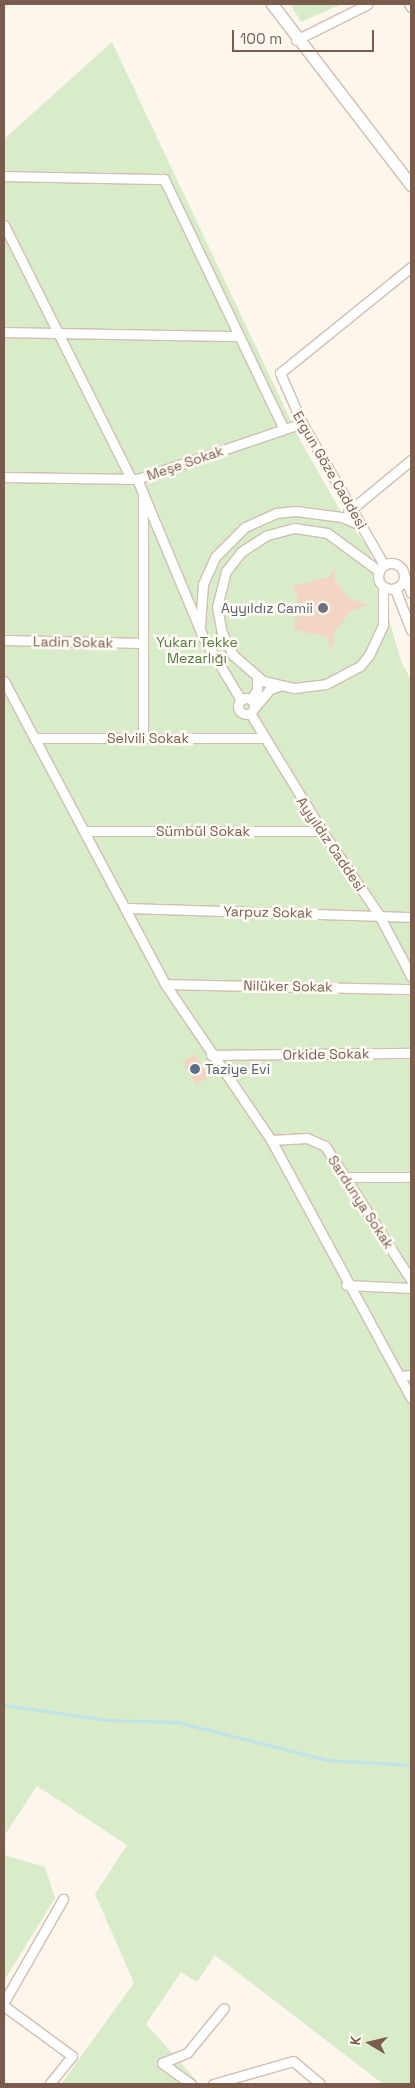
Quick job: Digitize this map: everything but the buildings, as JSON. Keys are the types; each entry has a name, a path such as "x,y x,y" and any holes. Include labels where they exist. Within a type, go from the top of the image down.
{"street":[{"path":"272,4 296,40 411,185"},
{"path":"296,40 368,4"},
{"path":"408,4 411,7"},
{"path":"4,176 164,179 284,429"},
{"name":"Ayyıldız Caddesi","path":"4,225 58,333 143,493 200,629 241,700 240,712 252,707 262,738 379,915 411,976"},
{"name":"Ergun Göze Caddesi","path":"381,568 363,526 302,423 280,372 411,267"},
{"path":"4,332 238,336"},
{"name":"Meşe Sokak","path":"4,477 134,479 302,423"},
{"path":"342,517 411,460"},
{"path":"142,738 143,493"},
{"path":"200,629 203,584 215,558 245,527 276,513 296,510 342,517 363,526"},
{"path":"381,568 383,626 360,666 312,688 280,686 257,677 232,654 218,617 221,584 241,552 278,531 318,530 346,544 381,568 397,564 406,573 411,592"},
{"path":"395,589 406,573"},
{"path":"383,587 395,589"},
{"path":"395,589 411,630"},
{"name":"Ladin Sokak","path":"4,640 143,643"},
{"path":"252,707 257,677"},
{"path":"4,681 165,984 211,1055 271,1140 346,1285 411,1398"},
{"path":"252,707 270,689 280,686"},
{"path":"241,700 252,707"},
{"name":"Selvili Sokak","path":"34,738 262,738"},
{"name":"Sümbül Sokak","path":"84,831 322,831"},
{"name":"Yarpuz Sokak","path":"125,908 411,917"},
{"name":"Nilüker Sokak","path":"165,984 411,989"},
{"name":"Orkide Sokak","path":"211,1055 411,1053"},
{"name":"Sardunya Sokak","path":"271,1140 318,1141 346,1177 411,1280"},
{"path":"346,1177 411,1177"},
{"path":"346,1285 411,1288"},
{"path":"399,1376 411,1375"},
{"path":"4,2002 63,1899"},
{"path":"4,2006 72,2056 49,2084"},
{"path":"191,2084 162,2063 187,2053 224,2008"},
{"path":"212,2084 292,2061 320,2084"}],"green space":[{"path":"290,4 342,4 301,22"},
{"name":"Yukarı Tekke Mezarlığı","path":"112,42 300,440 340,510 369,549 401,661 411,680 411,2084 383,2084 215,1955 197,1982 181,1972 146,2024 196,2080 182,2084 61,2084 134,1983 95,1894 127,1845 37,1786 4,1836 4,139"},
{"path":"4,1855 45,1867 55,1898 4,1981"}],"waterway":[{"path":"4,1705 107,1720 177,1722 327,1760 411,1765"}],"place":[{"name":"Ayyıldız Camii","path":"323,608"},
{"name":"Taziye Evi","path":"195,1069"}]}
